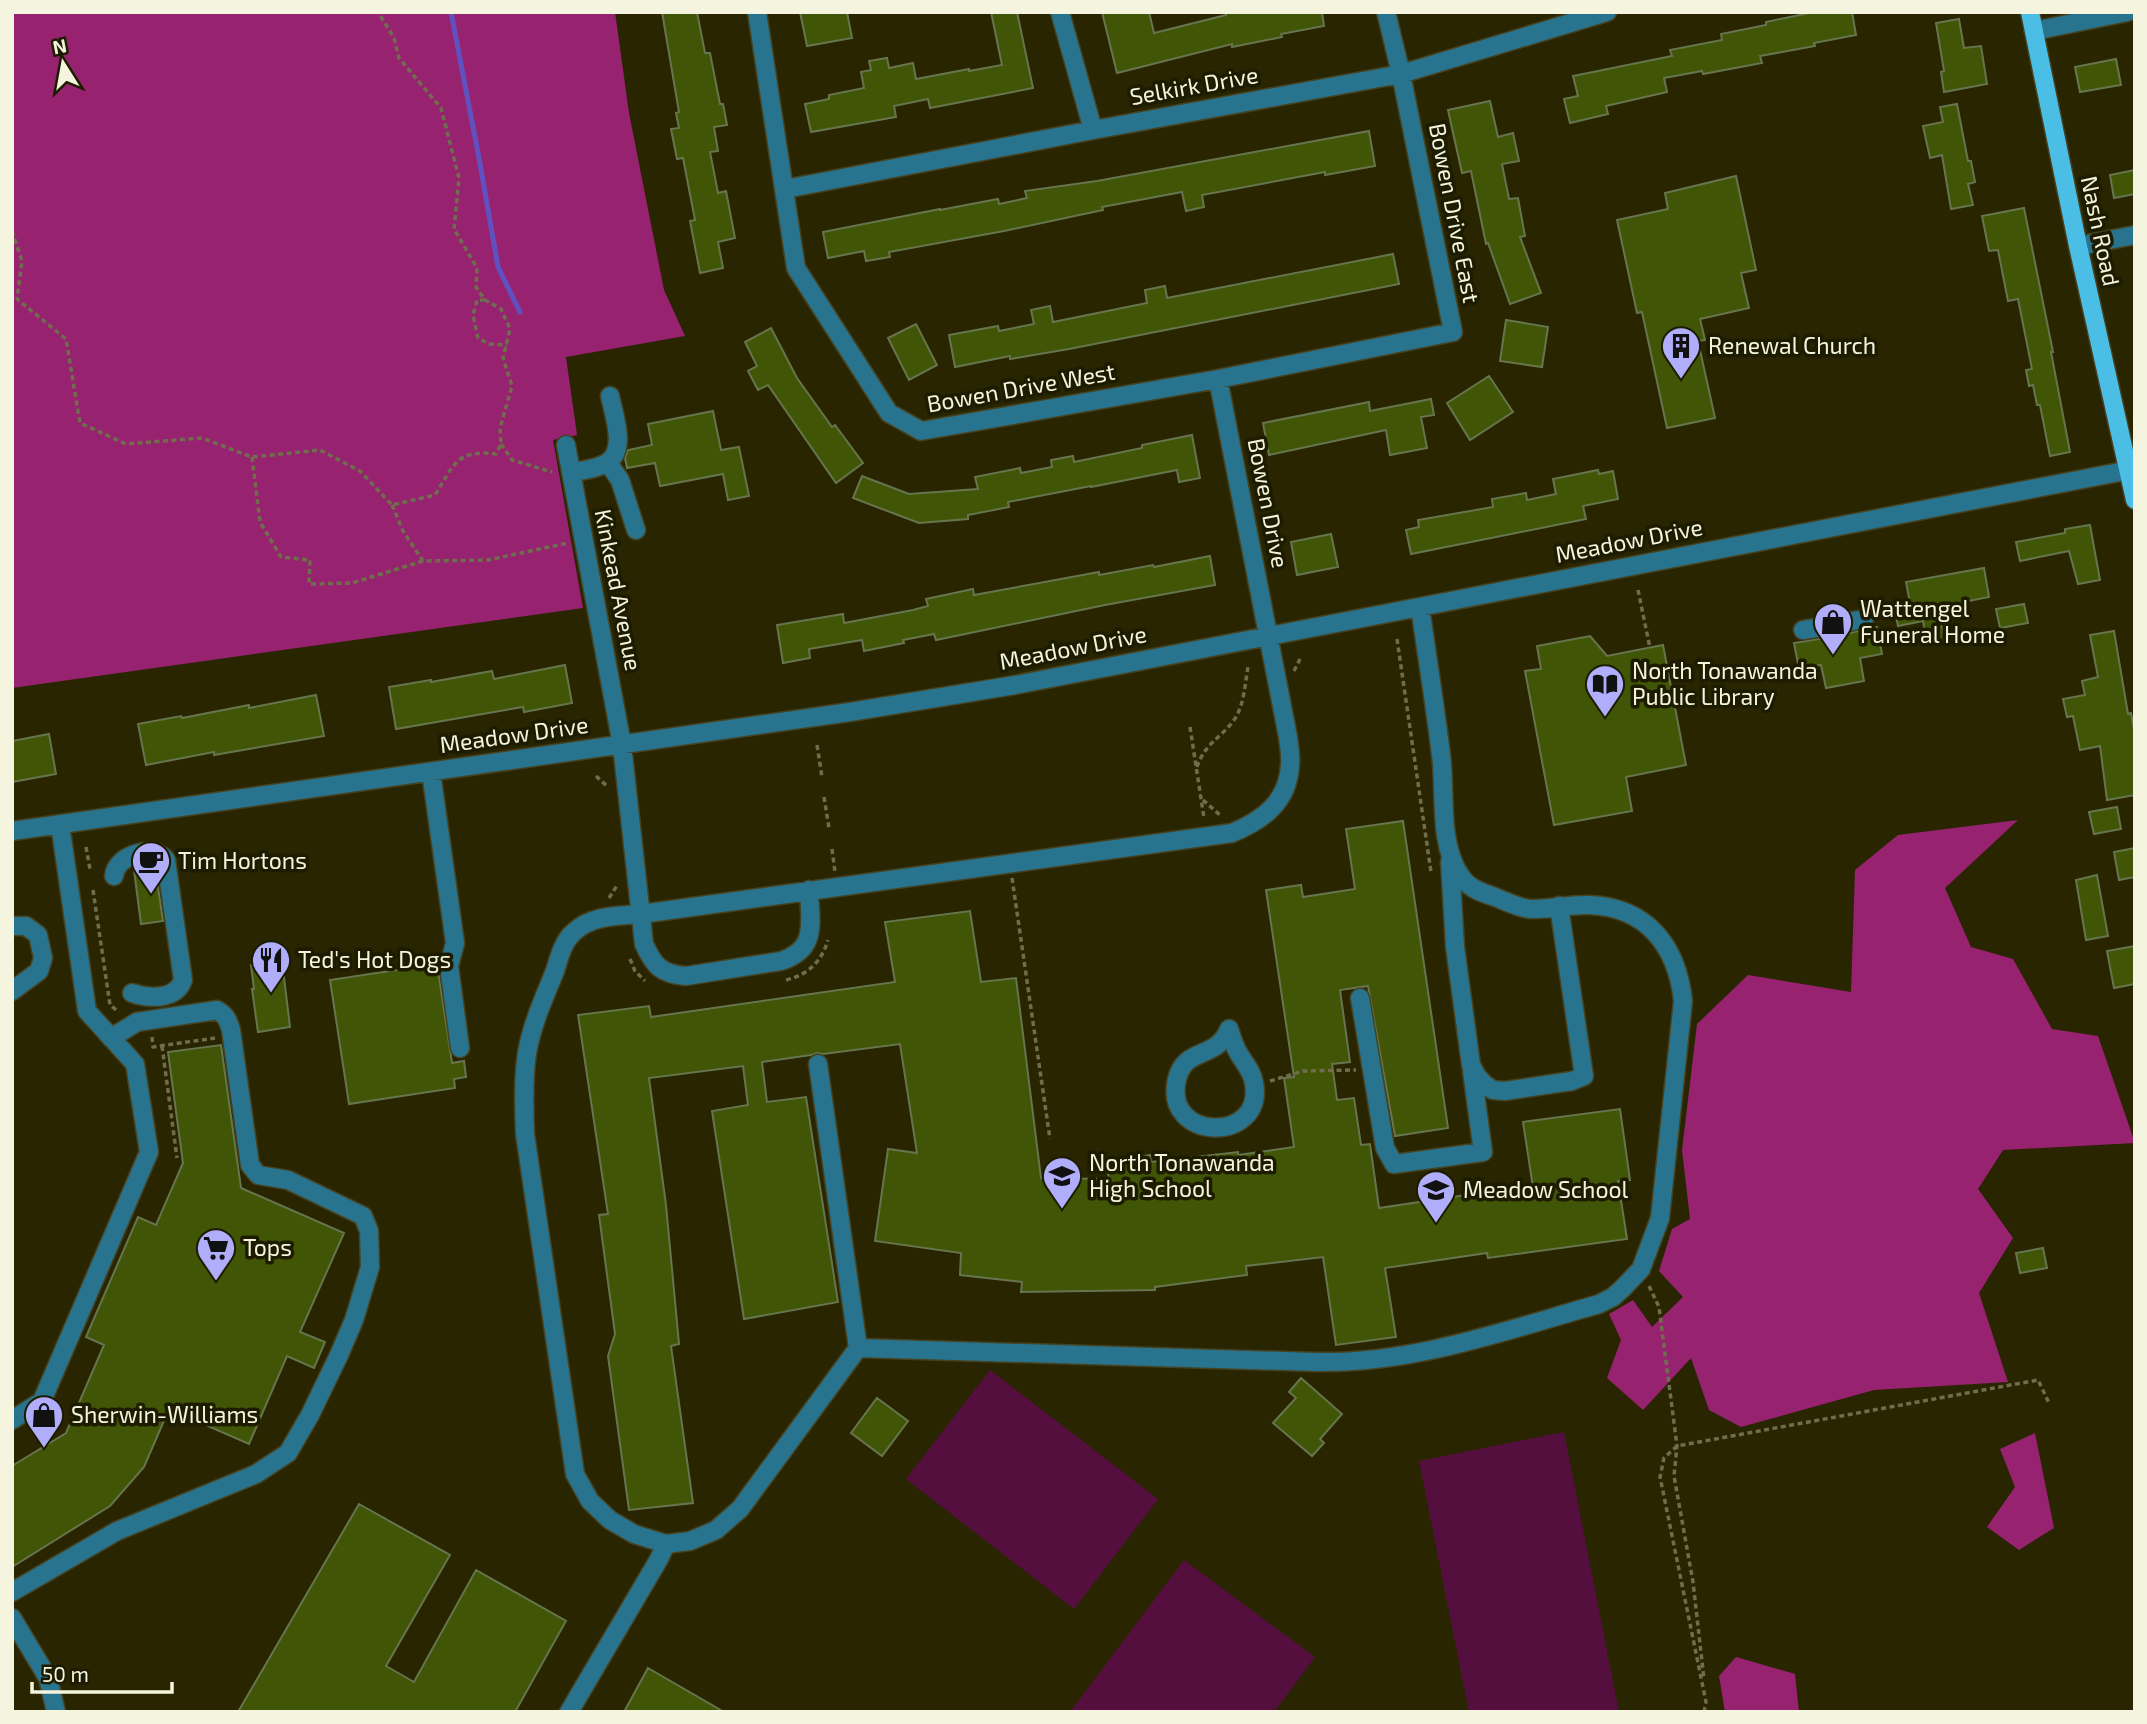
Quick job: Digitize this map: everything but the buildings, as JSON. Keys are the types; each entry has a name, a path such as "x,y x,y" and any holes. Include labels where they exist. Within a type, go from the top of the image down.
{"main road":[{"name":"Nash Road","path":"2030,12 2078,246 2132,470 2135,499"}],"street":[{"name":"Bowen Drive West","path":"757,12 796,268 889,413 921,431 1218,379"},
{"path":"1060,12 1093,130"},
{"path":"1386,12 1401,74"},
{"name":"Selkirk Drive","path":"785,189 1401,74 1607,12"},
{"path":"2034,31 2127,12"},
{"name":"Bowen Drive East","path":"1218,379 1453,332 1401,74"},
{"path":"2078,246 2135,235"},
{"name":"Bowen Drive","path":"666,1544 634,1534 610,1520 590,1501 575,1474 525,1134 524,1107 527,1054 534,1024 564,947 573,932 589,922 606,917 1201,837 1232,832 1255,823 1273,807 1285,788 1290,765 1288,737 1218,379"},
{"path":"572,473 608,463 616,453 617,433 610,396"},
{"name":"Kinkead Avenue","path":"566,445 622,745 644,944 652,961 671,975 686,976 793,957 803,950 809,938 809,890"},
{"path":"608,463 620,480 636,530"},
{"name":"Meadow Drive","path":"12,831 864,710 1015,685 2132,470"},
{"path":"1360,998 1385,1148 1394,1164 1483,1152 1455,947 1441,759 1420,607"},
{"path":"1843,623 1864,619"},
{"path":"1803,631 1823,627"},
{"path":"431,772 455,943 449,966 460,1048"},
{"path":"12,1420 42,1401 149,1152 135,1064 87,1012 60,824"},
{"path":"858,1348 1327,1362 1361,1360 1444,1348 1599,1304 1623,1289 1641,1269 1660,1218 1683,1001 1675,962 1654,931 1639,918 1591,905 1529,909 1475,890 1465,883 1458,873 1449,851"},
{"path":"114,876 119,862 136,854 153,853 162,855 166,860 183,980 180,988 171,994 147,997 132,993"},
{"path":"1471,1065 1483,1084 1493,1090 1572,1081 1584,1076 1559,906"},
{"path":"12,926 26,926 38,935 43,958 39,971 12,992"},
{"path":"12,1592 117,1531 256,1474 288,1453 298,1439 339,1355 354,1320 370,1267 369,1231 363,1216 288,1180 258,1174 250,1165 231,1030 224,1014 217,1010 137,1022 111,1038"},
{"path":"1229,1029 1234,1044 1252,1073 1255,1085 1254,1099 1247,1114 1235,1124 1222,1129 1208,1128 1193,1122 1182,1111 1176,1096 1177,1078 1183,1066 1193,1057 1204,1051 1212,1051 1220,1045 1229,1029"},
{"path":"569,1712 666,1544 690,1541 716,1530 740,1510 858,1348 818,1064"},
{"path":"12,1618 48,1678 56,1712"}],"path":[{"path":"379,12 394,38 399,58 441,108 459,178 454,229 477,268 477,287 485,300 501,309 510,329 503,358 512,386 500,428 501,444 496,454 475,451 458,459 435,495 392,505"},
{"path":"12,230 22,261 16,299 66,339 80,423 126,444 202,438 252,457 320,450 360,471 392,505 403,531 423,561"},
{"path":"485,300 477,300 473,315 478,338 489,344 507,345"},
{"path":"501,444 512,460 555,472 572,473"},
{"path":"252,457 260,522 281,557 310,560 309,584 352,583 423,561 488,560 566,543 585,545"},
{"path":"1638,590 1650,648"},
{"path":"1196,766 1203,751 1237,714 1248,667"},
{"path":"1190,727 1204,819"},
{"path":"817,745 822,777"},
{"path":"596,776 607,785 610,793"},
{"path":"824,797 829,828"},
{"path":"1201,799 1222,821"},
{"path":"86,847 90,869"},
{"path":"832,849 836,874"},
{"path":"1011,873 1050,1139"},
{"path":"603,902 617,888 620,875"},
{"path":"93,890 110,1005 119,1012"},
{"path":"153,1047 220,1038"},
{"path":"162,1046 177,1158"},
{"path":"1255,1085 1303,1071 1372,1069"},
{"path":"1641,1269 1659,1307 1677,1446 1674,1476 1693,1582 1706,1712"},
{"path":"1706,1702 1660,1477 1664,1458 1677,1446 2038,1380 2049,1404"}],"shaded area":[{"path":"12,12 615,12 629,113 664,290 685,336 566,357 577,435 553,440 583,608 12,688"},
{"path":"2018,820 1945,888 1971,947 2013,959 2052,1029 2098,1036 2135,1143 2003,1150 1978,1189 2013,1238 1979,1293 2008,1382 1874,1390 1741,1427 1709,1410 1691,1358 1643,1410 1607,1378 1621,1340 1609,1314 1633,1300 1652,1327 1683,1297 1659,1271 1672,1229 1690,1219 1682,1150 1697,1024 1748,975 1851,992 1855,870 1898,835"},
{"path":"990,1370 1158,1499 1074,1609 906,1479"},
{"path":"1564,1432 1619,1712 1469,1712 1419,1461"},
{"path":"2035,1433 2054,1528 2019,1550 1987,1527 2015,1487 2000,1449"},
{"path":"1184,1560 1315,1657 1274,1712 1070,1712"},
{"path":"1736,1657 1795,1674 1799,1712 1725,1712 1719,1676"}],"waterway":[{"path":"451,12 498,267 520,312"}],"place":[{"name":"Renewal Church","path":"1681,380"},
{"name":"Wattengel Funeral Home","path":"1833,656"},
{"name":"North Tonawanda Public Library","path":"1605,718"},
{"name":"Tim Hortons","path":"151,895"},
{"name":"Ted's Hot Dogs","path":"271,994"},
{"name":"North Tonawanda High School","path":"1062,1210"},
{"name":"Meadow School","path":"1436,1224"},
{"name":"Tops","path":"216,1282"},
{"name":"Sherwin-Williams","path":"44,1449"}]}
